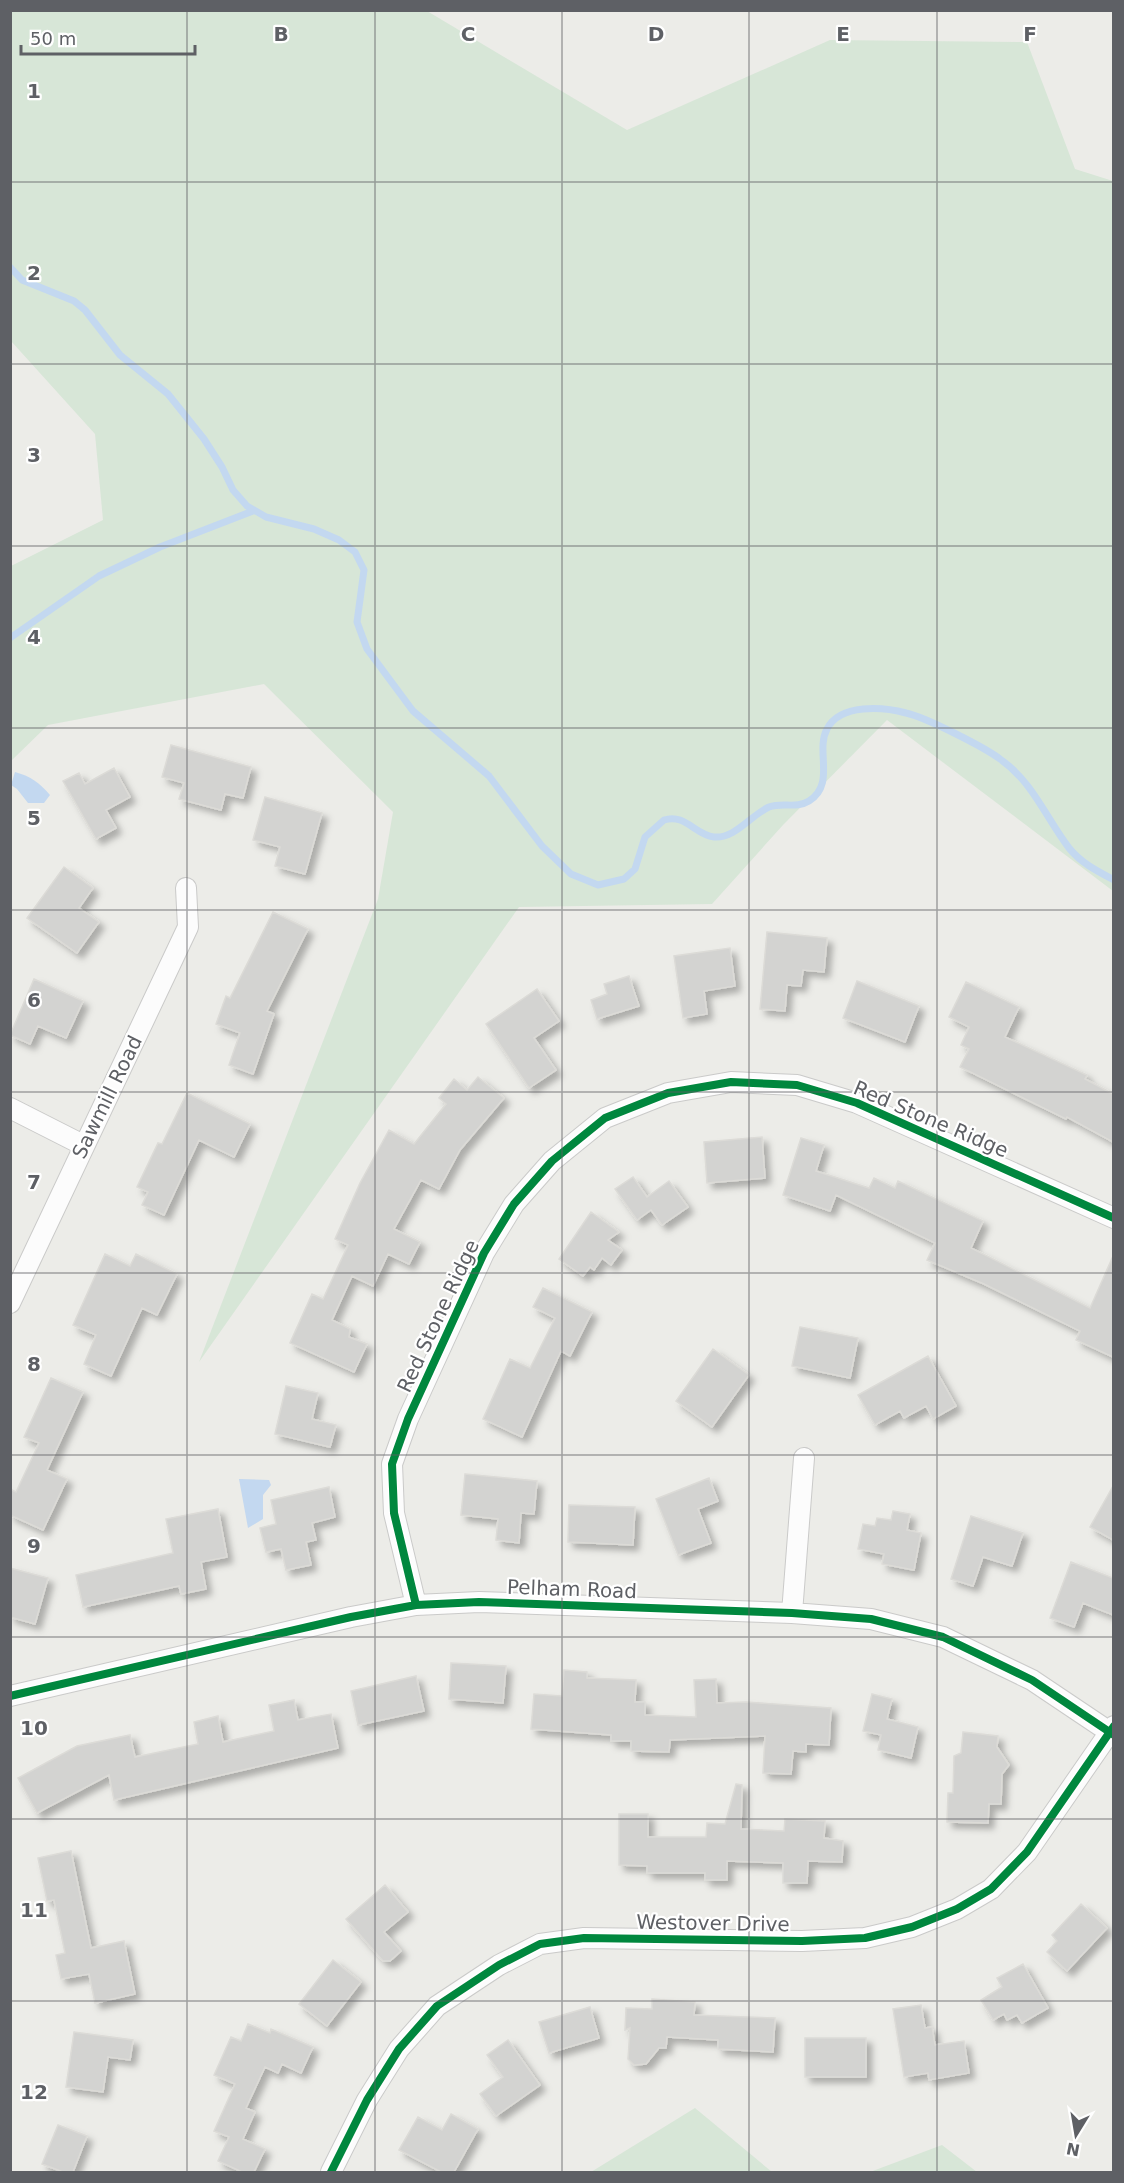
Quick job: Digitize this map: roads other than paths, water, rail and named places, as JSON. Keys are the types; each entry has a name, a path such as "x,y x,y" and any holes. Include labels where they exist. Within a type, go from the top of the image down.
{"street":[{"name":"Sawmill Road","path":"10,1303 83,1144 188,927 186,888"},
{"name":"Red Stone Ridge","path":"416,1605 394,1513 393,1493 392,1464 408,1419 484,1253 514,1204 552,1161 605,1119 668,1093 730,1082 797,1085 857,1103 1113,1218"},
{"path":"10,1108 83,1144"},
{"path":"792,1613 804,1458"},
{"name":"Pelham Road","path":"10,1695 351,1617 416,1605 479,1602 792,1613 872,1619 943,1637 1032,1680 1112,1731"},
{"name":"Westover Drive","path":"331,2172 367,2100 399,2049 437,2006 500,1965 540,1944 584,1938 802,1941 865,1938 912,1927 957,1909 991,1889 1027,1852 1112,1731"}],"water":[{"path":"15,772 30,778 50,795 44,803 28,803 11,785"},
{"path":"239,1479 269,1480 271,1485 263,1495 263,1519 248,1528"}],"waterway":[{"path":"10,267 22,280 74,301 85,310 120,355 168,394 204,439 222,467 233,490 247,506 266,517 314,529 339,540 355,552 364,570 357,622 367,649 413,711 489,776 542,846 571,874 598,885 624,879 635,869 645,837 664,820 678,819 701,833 722,837 769,807 799,805 809,801 822,786 824,738 833,721 852,711 886,709 926,720 968,740 1000,759 1030,789 1069,848 1090,866 1114,880"},
{"path":"10,638 99,576 160,547 253,511"}]}
